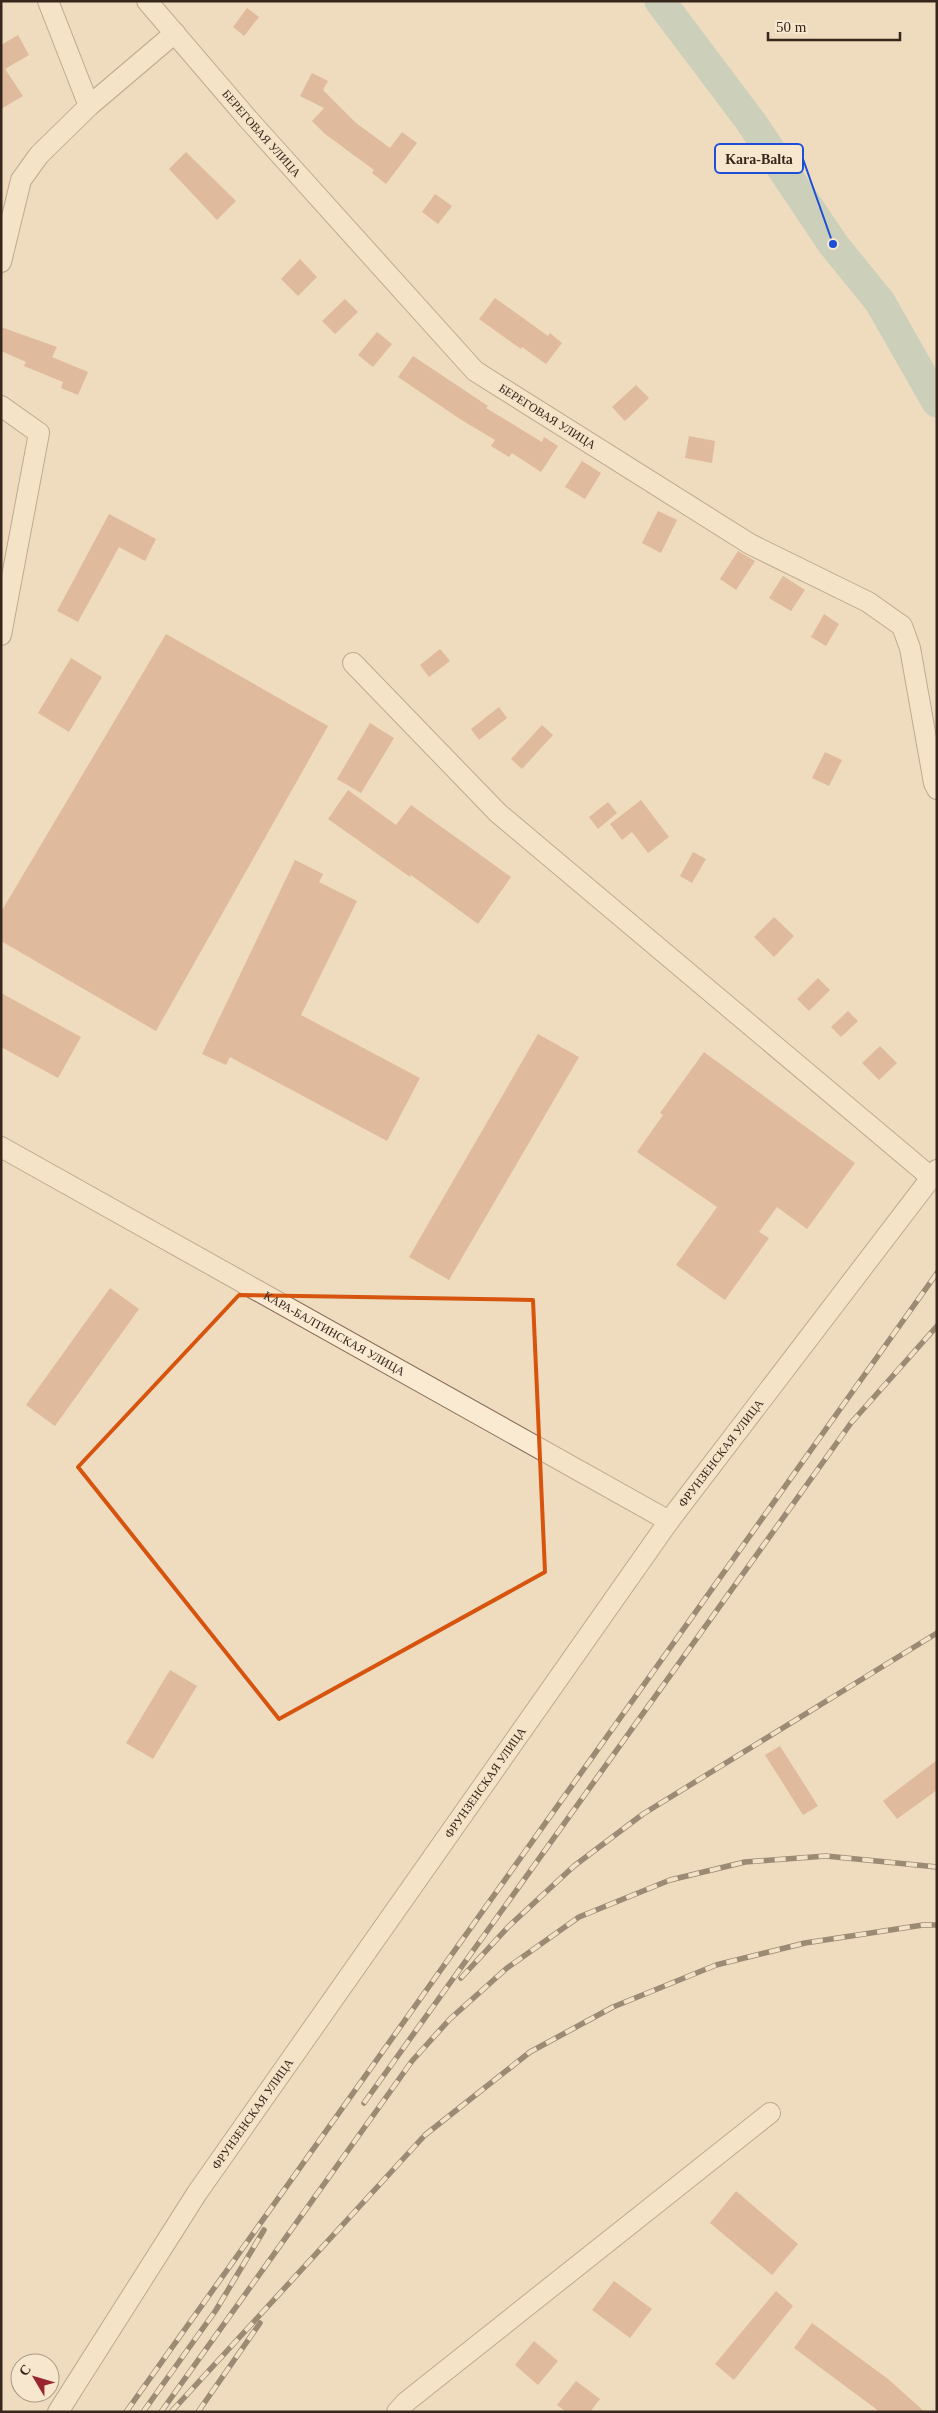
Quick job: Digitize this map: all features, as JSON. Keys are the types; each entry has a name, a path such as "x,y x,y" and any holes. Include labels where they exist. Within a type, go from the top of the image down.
{"street":[{"path":"48,1 89,106"},
{"name":"БЕРЕГОВАЯ УЛИЦА","path":"147,1 248,119 475,371 750,544 868,602 902,626 910,648 934,784 937,789"},
{"path":"1,262 21,180 39,154 89,106 175,33"},
{"path":"1,406 38,433 1,635"},
{"path":"353,663 498,812 934,1174"},
{"name":"КАРА-БАЛТИНСКАЯ УЛИЦА","path":"1,1147 669,1521"},
{"name":"ФРУНЗЕНСКАЯ УЛИЦА","path":"58,2412 197,2193 669,1521 934,1174"},
{"path":"396,2412 413,2396 770,2113"}],"highlighted area":[{"path":"239,1295 533,1300 545,1572 279,1719 78,1467"}],"building":[{"path":"247,8 259,17 244,36 233,27"},
{"path":"18,35 29,55 5,69 23,96 1,109 1,45"},
{"path":"312,73 328,81 323,90 356,123 390,148 402,132 417,143 386,184 372,173 374,170 325,134 312,121 324,108 300,96"},
{"path":"186,152 236,201 217,220 169,169"},
{"path":"435,194 452,206 438,224 422,212"},
{"path":"300,259 317,277 298,296 281,279"},
{"path":"495,298 548,336 550,333 562,343 546,364 479,319"},
{"path":"345,299 358,312 335,334 322,321"},
{"path":"1,327 57,347 52,357 88,372 78,395 61,388 63,382 24,366 26,362 1,351"},
{"path":"377,332 392,344 373,367 358,355"},
{"path":"413,356 488,406 486,408 542,442 544,437 558,446 541,472 512,453 509,457 491,446 495,440 398,377"},
{"path":"636,385 649,398 625,421 612,407"},
{"path":"689,436 715,441 712,463 685,458"},
{"path":"582,461 601,473 585,499 565,487"},
{"path":"658,511 677,520 661,553 642,543"},
{"path":"109,514 156,539 145,561 119,547 78,622 57,611"},
{"path":"738,551 755,561 736,590 720,579"},
{"path":"783,576 805,590 791,611 769,598"},
{"path":"824,614 839,624 826,646 811,637"},
{"path":"166,634 328,726 156,1031 1,941 1,912"},
{"path":"440,649 450,661 429,677 420,665"},
{"path":"71,658 102,677 69,732 38,713"},
{"path":"499,707 507,718 479,740 471,729"},
{"path":"370,723 394,738 361,793 337,779"},
{"path":"542,725 553,735 522,769 511,759"},
{"path":"825,752 842,760 829,786 812,778"},
{"path":"348,790 396,825 411,805 511,877 478,924 411,875 410,877 328,819"},
{"path":"641,800 669,837 648,853 632,832 622,840 610,824"},
{"path":"608,802 617,813 598,829 589,817"},
{"path":"693,852 706,859 692,883 680,876"},
{"path":"295,860 323,874 319,882 357,901 301,1015 420,1078 387,1141 230,1057 226,1065 202,1054"},
{"path":"774,917 794,936 774,957 754,937"},
{"path":"818,978 830,990 809,1011 797,999"},
{"path":"1,993 81,1037 58,1078 1,1047"},
{"path":"848,1011 858,1021 841,1037 831,1027"},
{"path":"538,1034 579,1057 449,1280 409,1257"},
{"path":"880,1046 897,1063 879,1080 862,1063"},
{"path":"704,1052 855,1163 807,1229 777,1207 759,1232 769,1238 725,1300 676,1265 717,1207 637,1152 663,1115 660,1113"},
{"path":"110,1288 139,1309 55,1426 26,1405"},
{"path":"170,1670 197,1686 153,1759 126,1743"},
{"path":"780,1746 818,1806 803,1815 765,1755"},
{"path":"937,1760 937,1790 897,1819 883,1801"},
{"path":"736,2191 798,2244 772,2275 710,2223"},
{"path":"614,2281 652,2309 630,2338 592,2310"},
{"path":"776,2291 793,2306 734,2380 715,2364"},
{"path":"812,2323 888,2379 925,2412 880,2412 794,2348"},
{"path":"534,2341 558,2361 538,2385 515,2365"},
{"path":"576,2381 600,2399 590,2412 566,2412 557,2405"}],"waterway":[{"path":"660,1 751,122 833,244 880,302 937,402"}],"railway":[{"path":"126,2412 937,1273"},
{"path":"364,2103 851,1423 937,1326"},
{"path":"461,1978 508,1927 574,1866 643,1814 937,1633"},
{"path":"161,2412 412,2061 450,2019 507,1968 579,1917 670,1880 745,1862 826,1856 937,1867"},
{"path":"171,2412 425,2135 530,2052 613,2007 716,1965 805,1943 923,1925 937,1925"},
{"path":"143,2412 216,2310 264,2230"},
{"path":"198,2412 260,2323"}],"place":[{"name":"Kara-Balta","path":"833,244"}]}
